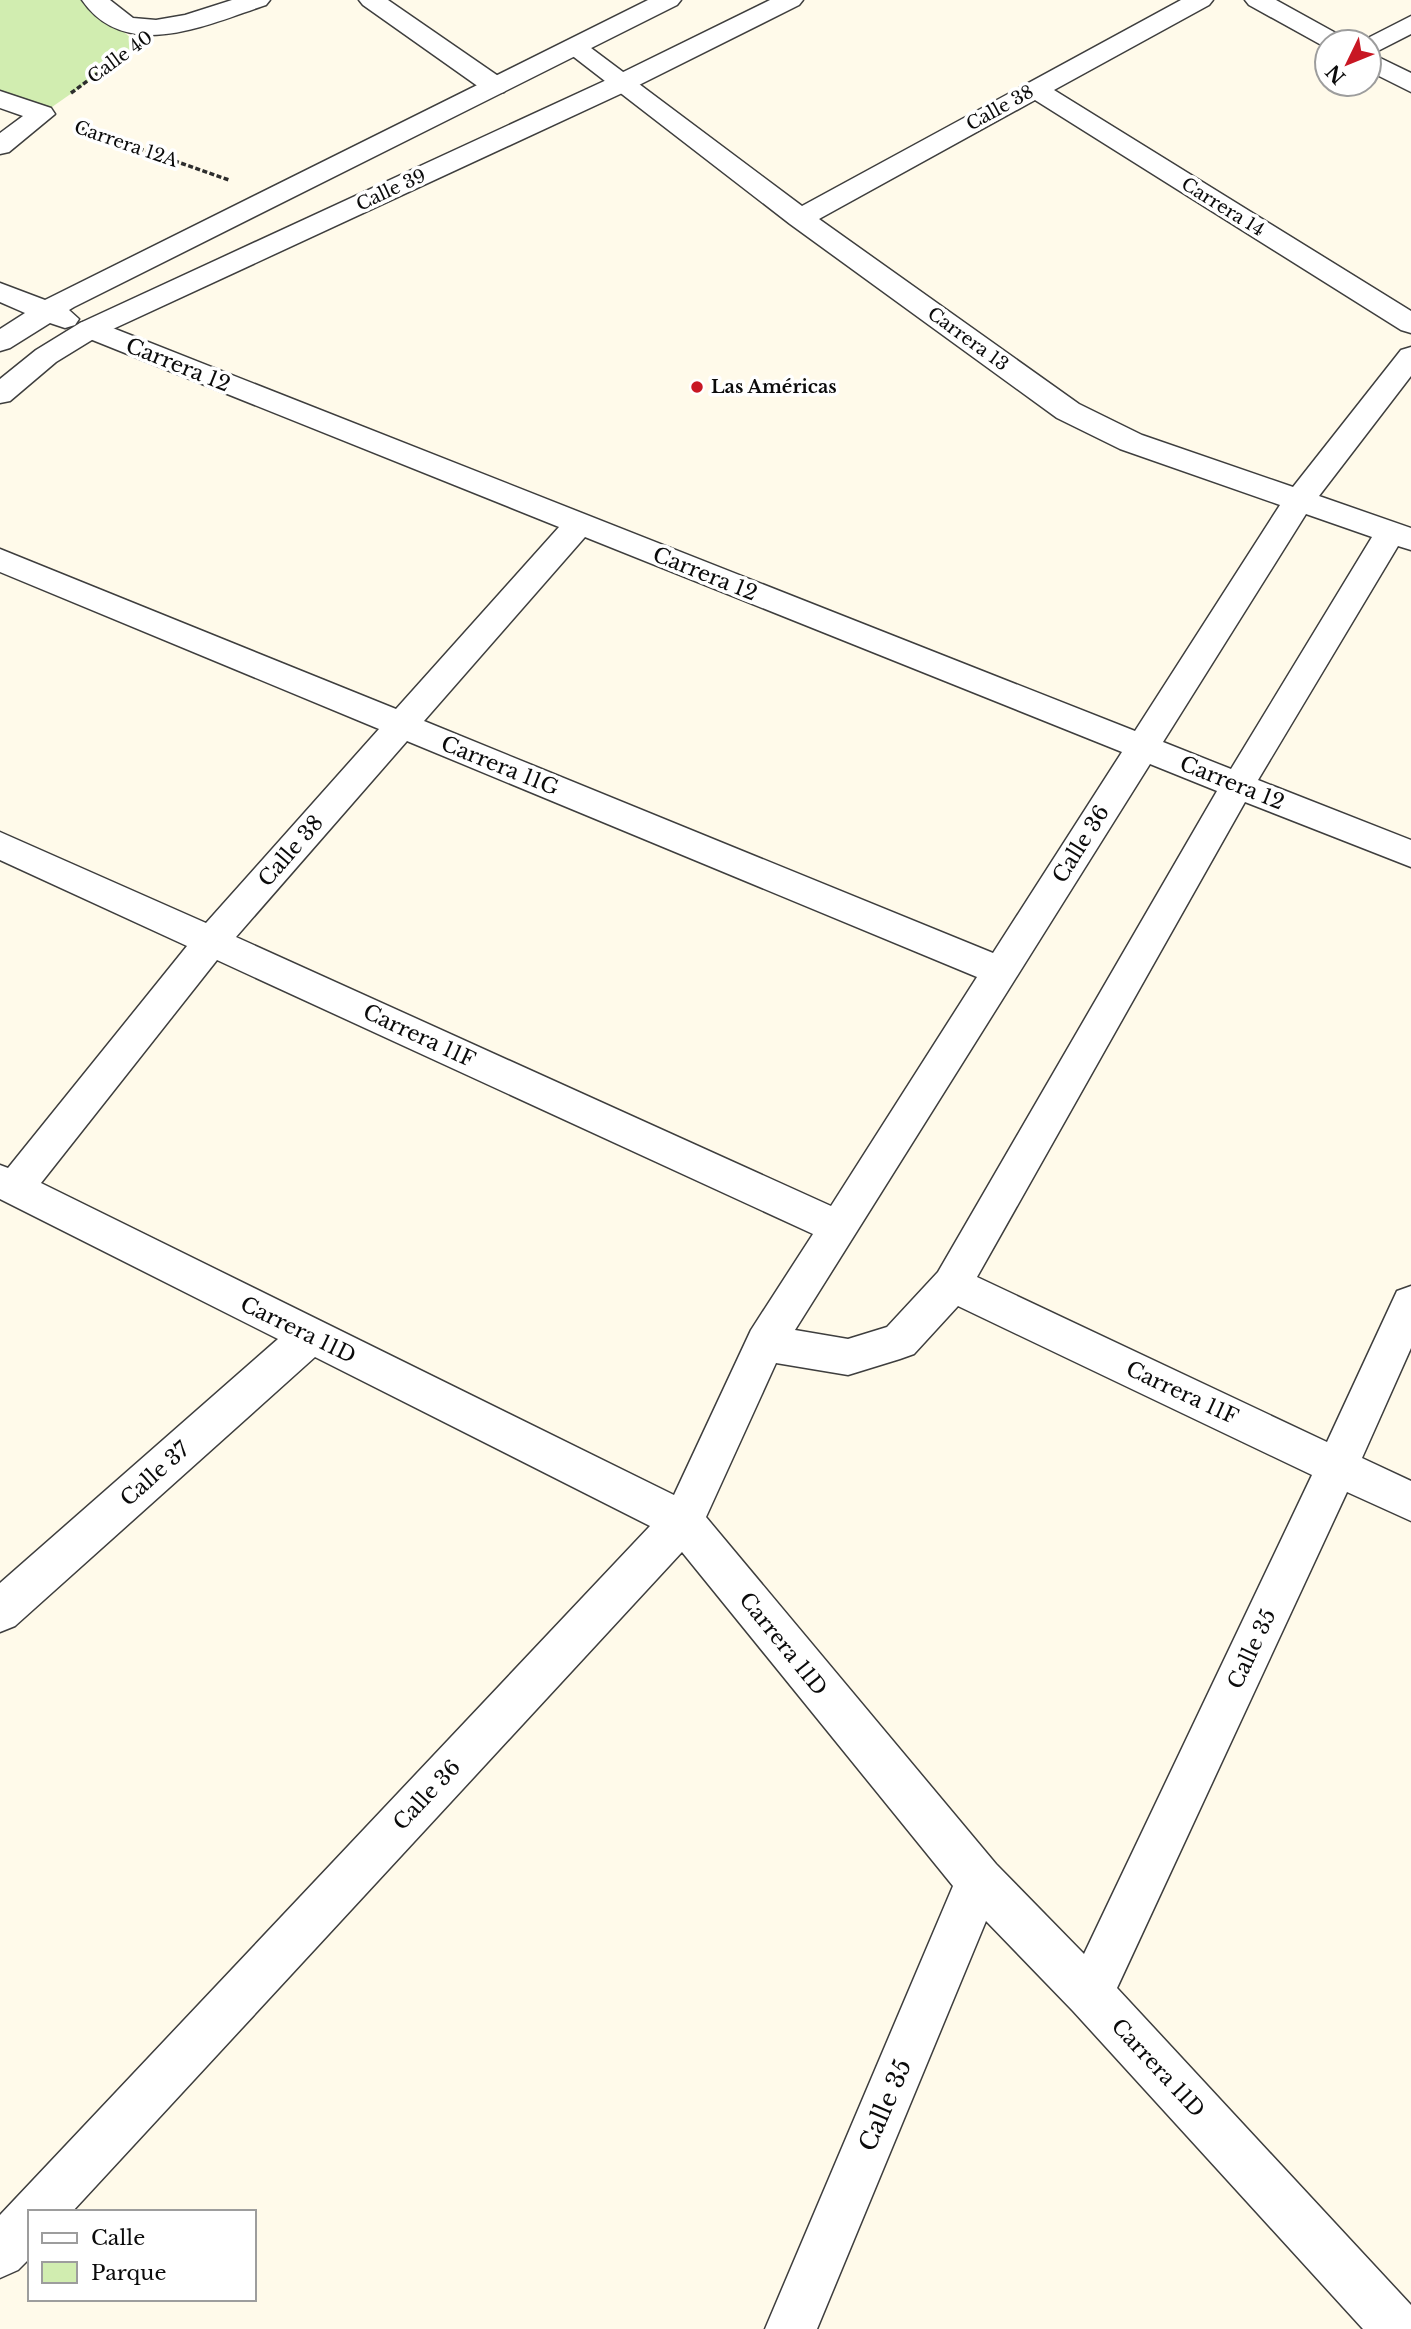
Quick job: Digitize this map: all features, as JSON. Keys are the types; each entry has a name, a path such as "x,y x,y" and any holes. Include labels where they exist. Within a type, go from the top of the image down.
{"street":[{"path":"95,0 127,24 159,28"},
{"name":"Calle 40","path":"159,28 257,0"},
{"path":"372,0 495,86"},
{"path":"7,330 668,0"},
{"name":"Calle 39","path":"0,394 62,345 90,329 622,83 790,0"},
{"name":"Calle 38","path":"800,218 1200,0"},
{"path":"1258,0 1313,30"},
{"path":"1383,39 1411,24"},
{"name":"Carrera 13","path":"574,47 800,218 1068,411 1131,442 1401,535"},
{"path":"1383,69 1411,85"},
{"name":"Carrera 14","path":"1035,89 1411,324"},
{"path":"0,99 42,114"},
{"path":"0,146 42,114"},
{"name":"Carrera 12","path":"0,292 1411,854"},
{"path":"7,330 62,345"},
{"name":"Calle 36","path":"39,2210 683,1521 765,1343 1299,500 1411,356"},
{"name":"Calle 38","path":"7,1185 212,941 579,524"},
{"path":"765,1343 848,1357 900,1341 952,1283 1238,785 1401,535"},
{"name":"Carrera 11G","path":"0,560 1000,971"},
{"name":"Carrera 11F","path":"0,845 838,1227"},
{"name":"Carrera 11D","path":"7,1185 683,1521 979,1881 1090,1994 1398,2329"},
{"name":"Carrera 11F","path":"952,1283 1411,1502"},
{"name":"Calle 35","path":"1090,1994 1411,1303"},
{"name":"Calle 37","path":"0,1611 310,1336"},
{"name":"Calle 35","path":"791,2329 979,1881"},
{"path":"0,2252 28,2222"}],"path":[{"name":"Calle 40","path":"42,114 159,28"},
{"name":"Carrera 12A","path":"42,114 238,183"}],"green space":[{"path":"0,0 90,0 139,46 42,114 0,99"}],"place":[{"name":"Las Américas","path":"697,387"}]}
